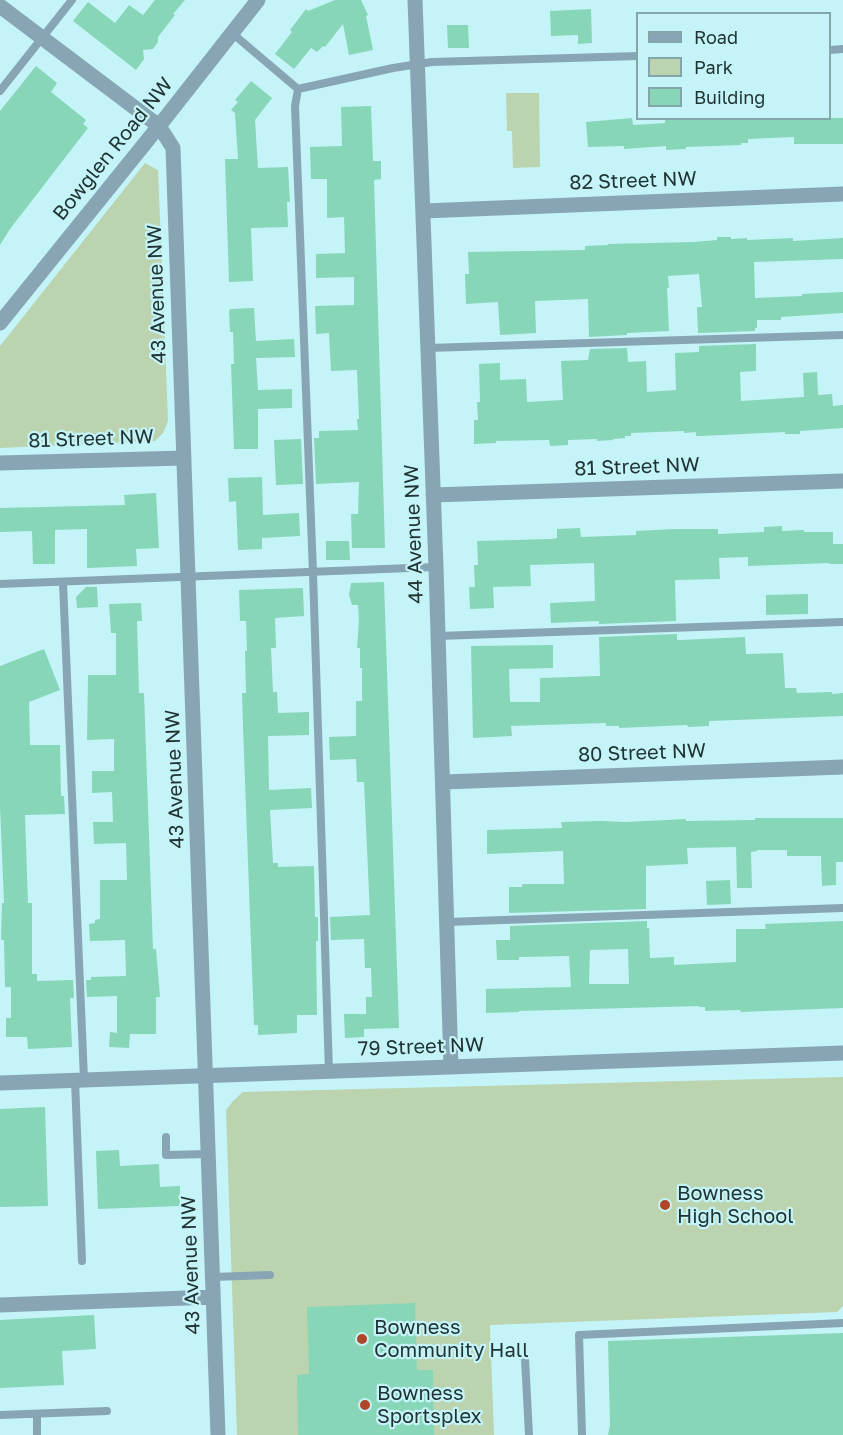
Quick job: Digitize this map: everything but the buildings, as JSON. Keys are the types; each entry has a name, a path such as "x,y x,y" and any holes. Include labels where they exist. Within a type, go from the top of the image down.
{"street":[{"name":"Bowglen Road NW","path":"0,323 258,0"},
{"name":"44 Avenue NW","path":"415,0 444,782 451,1067"},
{"path":"0,6 159,126"},
{"name":"43 Avenue NW","path":"159,126 173,148 218,1435"},
{"name":"82 Street NW","path":"424,211 843,194"},
{"name":"81 Street NW","path":"0,463 184,458"},
{"name":"81 Street NW","path":"433,495 843,481"},
{"name":"80 Street NW","path":"444,782 843,767"},
{"name":"79 Street NW","path":"0,1083 843,1053"},
{"path":"0,1305 213,1297"}],"lane":[{"path":"0,91 72,0"},
{"path":"232,33 298,89"},
{"path":"298,89 393,68 432,62 636,56"},
{"path":"298,89 295,106 329,1072"},
{"path":"428,348 843,335"},
{"path":"0,585 436,567"},
{"path":"63,583 80,1080 82,1262"},
{"path":"438,636 843,622"},
{"path":"447,922 843,908"},
{"path":"166,1137 166,1155 209,1154"},
{"path":"213,1277 270,1275"},
{"path":"582,1435 579,1335 843,1323"},
{"path":"525,1359 530,1435"},
{"path":"0,1415 106,1411"},
{"path":"37,1414 38,1435"}],"green space":[{"path":"506,93 539,93 540,167 513,168 512,131 507,131"},
{"path":"145,163 158,170 168,421 163,433 155,441 0,448 0,346"},
{"path":"843,1077 843,1306 837,1312 490,1325 494,1435 237,1435 226,1110 243,1092"}],"place":[{"name":"Bowness High School","path":"665,1205"},
{"name":"Bowness Community Hall","path":"362,1339"},
{"name":"Bowness Sportsplex","path":"365,1405"}]}
